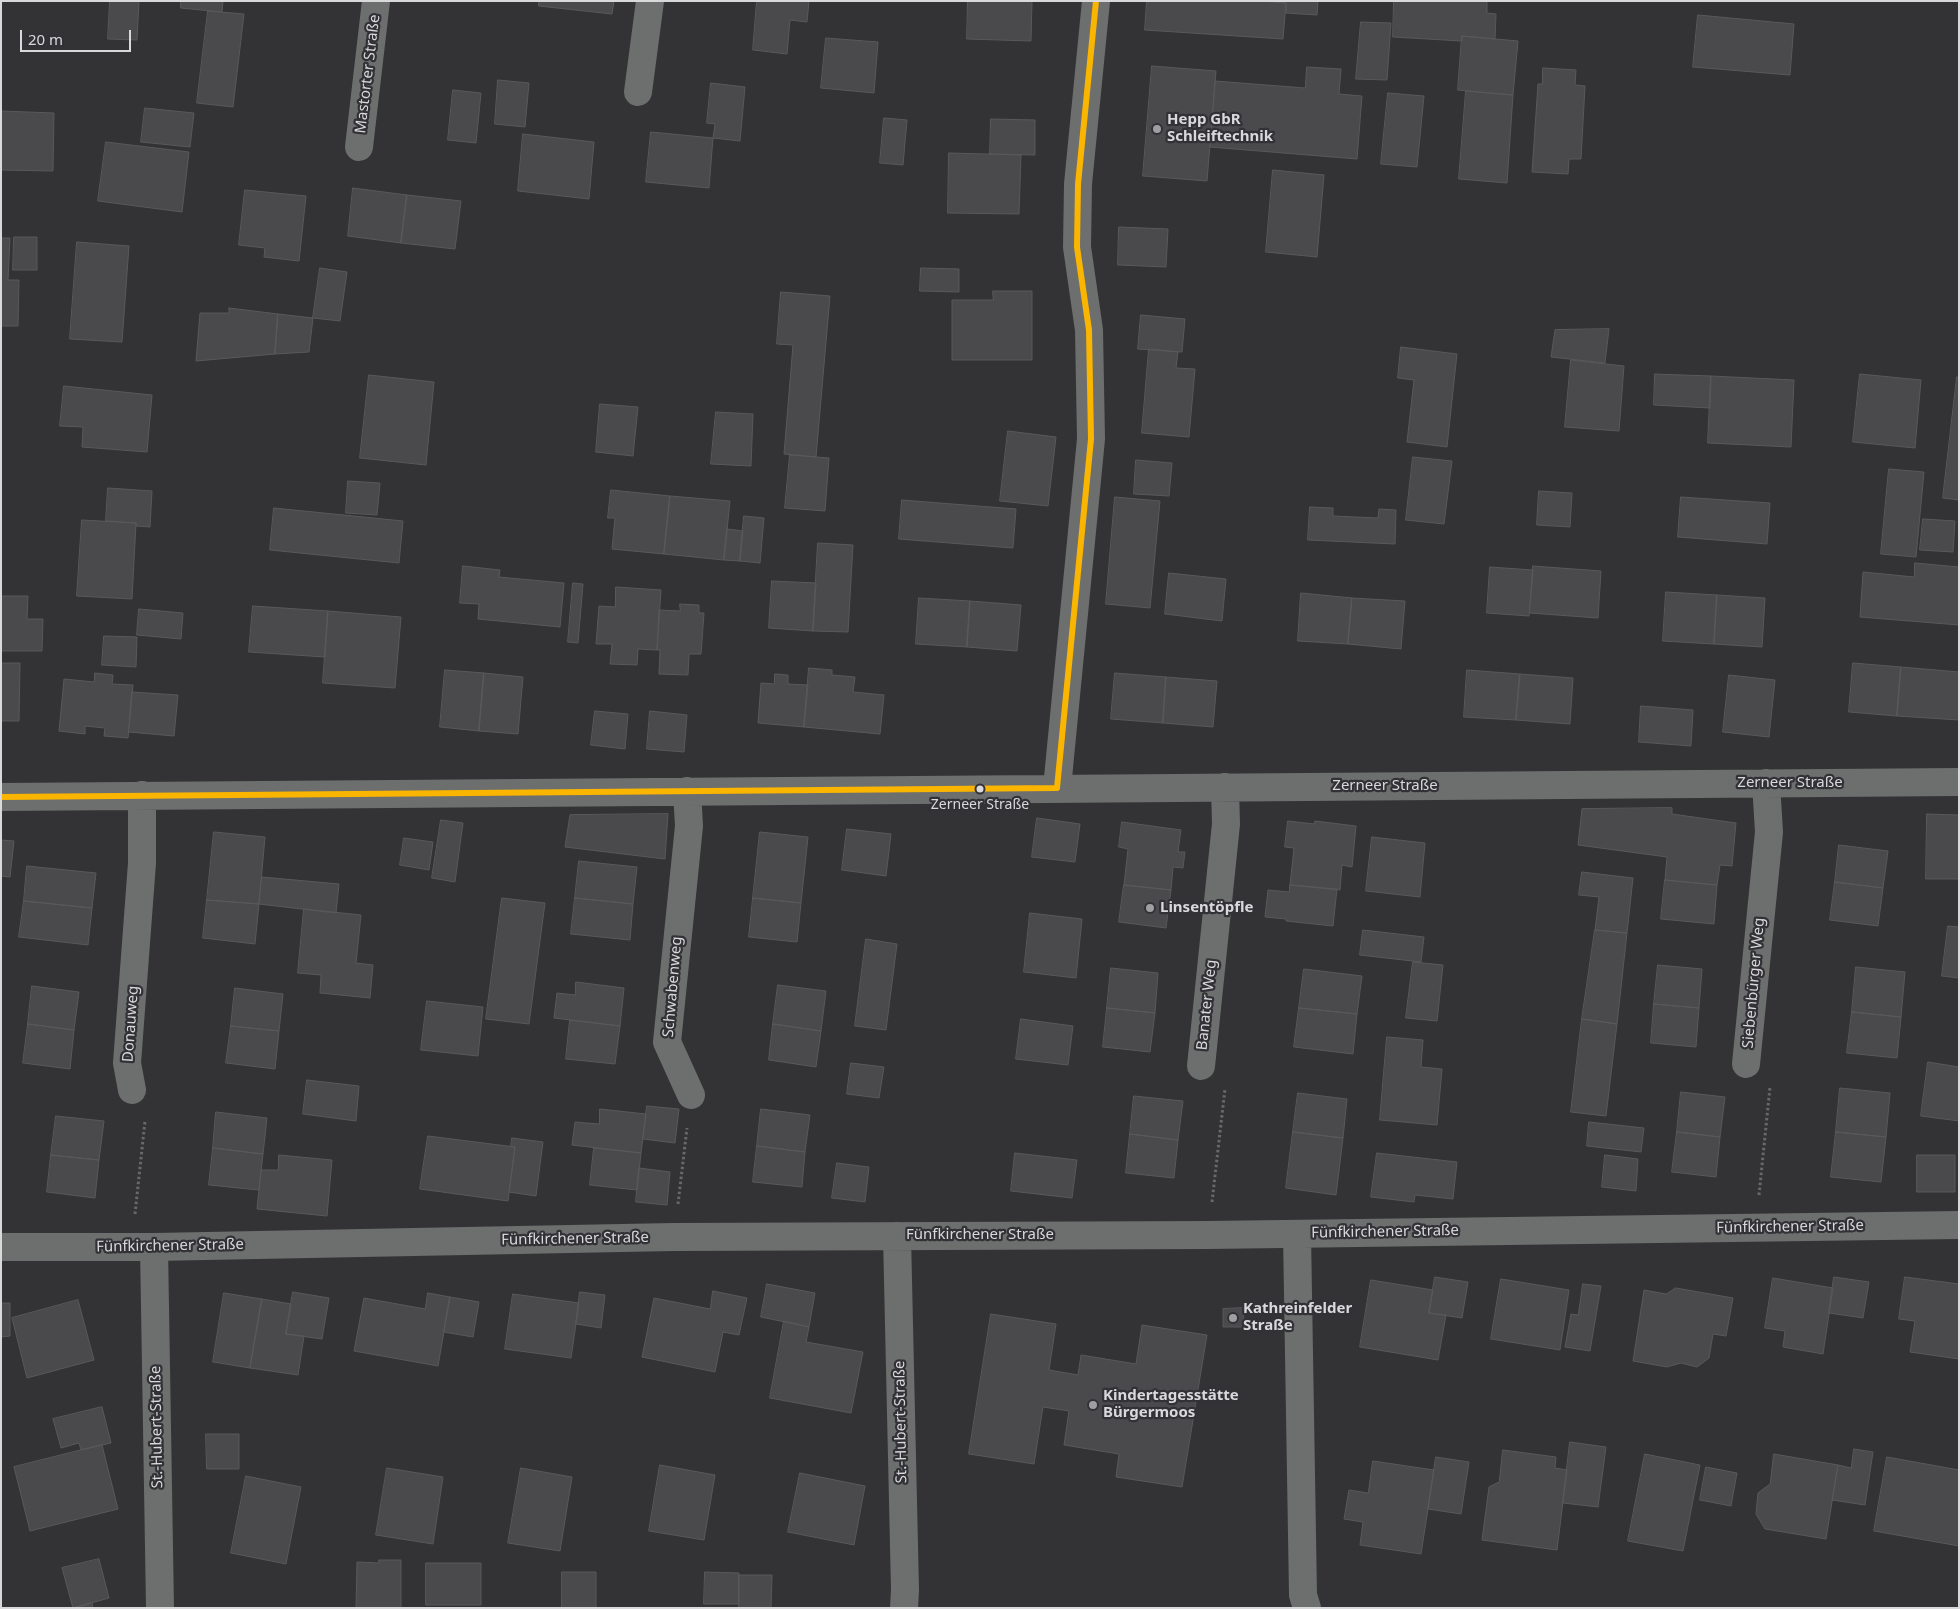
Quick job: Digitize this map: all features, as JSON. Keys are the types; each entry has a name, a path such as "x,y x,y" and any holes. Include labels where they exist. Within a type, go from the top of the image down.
{"street":[{"name":"Mastorter Straße","path":"359,147 376,1"},
{"path":"638,92 650,1"},
{"path":"1057,788 1091,439 1089,330 1077,247 1078,184 1096,1"},
{"name":"Zerneer Straße","path":"1,797 1959,782"},
{"name":"Siebenbürger Weg","path":"1746,1064 1768,832 1766,783"},
{"name":"Banater Weg","path":"1201,1066 1226,824 1225,787"},
{"name":"Schwabenweg","path":"687,791 689,826 667,1042 691,1095"},
{"name":"Donauweg","path":"132,1090 127,1063 142,863 142,795"},
{"name":"Fünfkirchener Straße","path":"1,1247 143,1247 674,1237 1208,1235 1959,1225"},
{"path":"1297,1234 1303,1595 1307,1608"},
{"name":"St.-Hubert-Straße","path":"897,1236 904,1608"},
{"name":"St.-Hubert-Straße","path":"143,1247 160,1608"}],"path":[{"name":"Siebenbürger Weg","path":"1746,1064 1771,1077 1755,1227"},
{"name":"Banater Weg","path":"1201,1066 1227,1078 1208,1235"},
{"path":"132,1090 147,1106 143,1247"},
{"path":"674,1237 691,1095"}],"building":[{"path":"110,1 139,1 137,40 108,39"},
{"path":"181,1 223,1 222,12 181,8"},
{"path":"539,1 614,1 612,14 539,6"},
{"path":"757,1 809,1 807,22 790,20 787,54 753,50"},
{"path":"968,1 1032,1 1031,41 967,39"},
{"path":"1147,1 1258,1 1286,3 1283,39 1145,30"},
{"path":"1268,1 1318,1 1317,15 1286,13 1286,3"},
{"path":"1394,1 1487,1 1487,13 1496,14 1495,39 1462,36 1462,41 1393,37"},
{"path":"208,11 244,14 233,107 197,103"},
{"path":"1698,15 1794,24 1790,75 1693,67"},
{"path":"1361,22 1391,23 1387,80 1356,79"},
{"path":"1462,36 1518,41 1513,95 1458,90"},
{"path":"826,38 878,42 874,93 821,88"},
{"path":"1152,66 1216,71 1207,181 1143,176"},
{"path":"1307,67 1341,69 1339,94 1362,96 1357,159 1210,147 1215,81 1305,88"},
{"path":"1543,68 1576,70 1575,85 1585,86 1581,159 1569,159 1568,174 1532,172 1538,84 1542,84"},
{"path":"498,80 529,83 525,127 495,124"},
{"path":"711,83 745,87 740,141 713,138 715,124 707,123"},
{"path":"453,90 481,93 476,143 448,140"},
{"path":"1466,91 1513,95 1507,183 1459,179"},
{"path":"1388,93 1424,96 1417,167 1381,164"},
{"path":"145,108 194,113 190,147 141,142"},
{"path":"1,111 54,113 53,171 1,170"},
{"path":"884,118 907,120 903,165 880,163"},
{"path":"991,119 1035,120 1035,155 990,154"},
{"path":"651,132 713,138 709,188 646,182"},
{"path":"523,134 594,142 589,199 518,191"},
{"path":"106,142 189,152 182,212 98,201"},
{"path":"949,153 1021,155 1019,214 948,213"},
{"path":"1273,170 1324,175 1317,257 1266,252"},
{"path":"353,188 407,195 401,243 348,236"},
{"path":"245,190 306,196 299,261 264,257 265,248 239,245"},
{"path":"407,195 461,201 455,249 401,243"},
{"path":"1119,227 1168,229 1166,267 1118,265"},
{"path":"14,237 37,237 37,270 13,270"},
{"path":"1,238 10,238 8,280 19,280 18,326 1,326"},
{"path":"77,242 129,246 122,342 70,339"},
{"path":"320,268 347,272 340,321 313,318"},
{"path":"921,268 959,269 959,292 920,291"},
{"path":"993,291 1032,291 1032,360 952,360 952,300 993,300"},
{"path":"781,292 830,296 816,457 784,454 793,345 777,344"},
{"path":"229,308 278,314 275,354 196,361 200,313 229,313"},
{"path":"278,314 313,318 309,352 275,354"},
{"path":"1141,315 1185,319 1182,352 1138,349"},
{"path":"1609,329 1605,363 1551,357 1555,330"},
{"path":"1401,347 1457,354 1447,447 1407,442 1414,380 1398,378"},
{"path":"1149,349 1178,352 1176,368 1195,369 1189,437 1142,433"},
{"path":"1571,360 1624,366 1619,431 1565,427"},
{"path":"1655,374 1711,376 1710,408 1654,405"},
{"path":"1860,374 1921,380 1915,448 1853,442"},
{"path":"369,375 434,382 426,465 360,458"},
{"path":"1711,376 1794,380 1791,447 1708,443"},
{"path":"1957,377 1959,377 1959,500 1943,498"},
{"path":"64,386 152,395 147,452 82,447 83,427 60,426"},
{"path":"600,404 638,407 633,456 596,452"},
{"path":"716,412 753,414 751,466 711,464"},
{"path":"1008,431 1056,437 1048,506 1000,501"},
{"path":"790,455 829,458 825,511 785,508"},
{"path":"1413,457 1452,461 1444,524 1406,520"},
{"path":"1136,460 1172,463 1169,496 1134,494"},
{"path":"1889,469 1924,472 1916,557 1881,554"},
{"path":"348,481 380,483 377,515 346,513"},
{"path":"108,488 152,491 150,527 136,526 136,523 106,521"},
{"path":"611,490 670,496 664,554 612,549 615,518 608,518"},
{"path":"1539,491 1572,493 1570,527 1537,525"},
{"path":"670,496 730,501 724,560 664,554"},
{"path":"1115,497 1160,501 1150,608 1106,604"},
{"path":"1681,497 1770,503 1767,544 1678,537"},
{"path":"902,500 1016,509 1013,548 899,539"},
{"path":"1310,507 1333,508 1333,516 1378,518 1379,509 1396,510 1395,544 1308,540"},
{"path":"274,508 403,521 399,563 270,550"},
{"path":"744,516 764,518 760,563 740,561"},
{"path":"1923,519 1955,521 1953,552 1920,550"},
{"path":"82,520 136,523 132,599 77,596"},
{"path":"727,529 743,531 740,561 724,560"},
{"path":"818,543 853,545 848,632 813,631"},
{"path":"1915,563 1959,567 1959,625 1860,617 1863,572 1914,577"},
{"path":"463,566 500,570 499,577 564,583 560,627 478,619 479,604 460,603"},
{"path":"1533,566 1601,571 1598,618 1530,613"},
{"path":"1490,567 1533,570 1529,616 1487,613"},
{"path":"1169,573 1226,579 1222,621 1165,614"},
{"path":"772,581 816,583 813,631 769,628"},
{"path":"573,583 583,584 578,643 568,642"},
{"path":"616,587 661,590 657,650 638,649 637,665 610,664 612,644 596,644 599,606 615,607"},
{"path":"1666,592 1717,595 1714,644 1663,641"},
{"path":"1301,593 1352,598 1348,644 1298,641"},
{"path":"1717,595 1765,598 1762,647 1714,644"},
{"path":"1,596 28,596 27,619 43,619 42,651 1,651"},
{"path":"919,598 970,601 967,647 916,644"},
{"path":"1352,598 1405,601 1401,649 1348,644"},
{"path":"970,601 1021,605 1017,651 967,647"},
{"path":"680,604 699,605 699,613 704,613 701,654 689,654 688,675 659,674 660,650 657,650 659,610 680,611"},
{"path":"253,606 328,611 325,657 249,652"},
{"path":"139,609 183,613 181,639 137,635"},
{"path":"328,611 401,617 395,688 323,683"},
{"path":"104,636 137,637 136,667 102,665"},
{"path":"1,663 20,663 19,721 1,721"},
{"path":"1853,663 1901,667 1897,716 1849,712"},
{"path":"1901,667 1959,672 1959,720 1897,716"},
{"path":"809,668 832,670 832,675 855,677 853,692 884,695 880,734 804,727"},
{"path":"445,670 484,673 479,731 440,727"},
{"path":"1467,670 1520,674 1516,720 1464,717"},
{"path":"95,673 113,675 112,684 133,685 128,738 104,736 105,728 85,726 85,734 59,731 64,679 94,682"},
{"path":"484,673 523,677 518,734 479,731"},
{"path":"1115,673 1166,677 1163,723 1111,719"},
{"path":"775,674 788,675 788,684 808,685 804,727 758,723 761,683 774,684"},
{"path":"1520,674 1573,678 1570,724 1516,720"},
{"path":"1729,675 1775,680 1769,737 1723,732"},
{"path":"1166,677 1217,681 1213,727 1163,723"},
{"path":"132,692 178,695 174,736 129,732"},
{"path":"1641,706 1693,710 1691,746 1639,742"},
{"path":"595,711 628,714 625,749 591,745"},
{"path":"650,711 687,715 684,752 647,749"},
{"path":"1672,808 1672,814 1736,823 1732,866 1720,865 1717,885 1665,880 1667,857 1578,845 1582,809"},
{"path":"668,814 665,859 565,847 570,815"},
{"path":"1927,814 1959,815 1959,879 1926,879"},
{"path":"1037,818 1080,824 1075,862 1032,857"},
{"path":"441,820 463,823 455,882 432,878"},
{"path":"1288,821 1314,824 1315,821 1356,826 1352,867 1342,865 1340,890 1290,885 1294,848 1285,847"},
{"path":"1122,822 1181,830 1178,852 1185,852 1183,868 1173,867 1171,890 1124,885 1128,849 1119,847"},
{"path":"847,829 891,834 886,876 842,870"},
{"path":"214,832 265,837 259,904 207,900"},
{"path":"760,832 808,837 801,903 753,898"},
{"path":"1372,837 1425,843 1420,897 1366,891"},
{"path":"404,838 433,842 429,870 400,865"},
{"path":"1,840 14,841 10,877 1,876"},
{"path":"1839,845 1888,851 1883,888 1835,882"},
{"path":"579,861 637,867 633,904 575,898"},
{"path":"27,866 96,873 92,908 24,901"},
{"path":"1582,872 1633,878 1627,933 1595,930 1599,897 1579,895"},
{"path":"262,877 339,884 336,913 259,904"},
{"path":"1665,880 1717,885 1714,924 1661,919"},
{"path":"1835,882 1883,888 1878,926 1830,920"},
{"path":"1124,885 1171,890 1166,928 1119,922"},
{"path":"1290,885 1337,889 1333,926 1265,917 1268,890 1289,892"},
{"path":"502,898 545,903 529,1024 486,1019"},
{"path":"575,898 633,904 630,940 571,934"},
{"path":"753,898 801,903 797,942 749,937"},
{"path":"207,900 259,904 255,944 203,938"},
{"path":"24,901 92,908 88,945 19,937"},
{"path":"304,909 361,915 356,963 373,965 370,998 320,993 321,975 298,973"},
{"path":"1030,913 1082,919 1076,978 1024,972"},
{"path":"1948,926 1959,927 1959,978 1942,976"},
{"path":"1363,930 1424,937 1421,962 1360,955"},
{"path":"1595,930 1627,933 1617,1024 1582,1019"},
{"path":"866,939 897,944 886,1030 855,1026"},
{"path":"1413,962 1443,965 1437,1021 1406,1018"},
{"path":"1658,965 1702,969 1699,1008 1654,1004"},
{"path":"1856,967 1905,972 1901,1017 1852,1012"},
{"path":"1111,968 1158,973 1155,1013 1107,1008"},
{"path":"1304,969 1362,976 1357,1014 1299,1008"},
{"path":"576,982 624,988 620,1026 554,1018 557,993 575,995"},
{"path":"778,985 826,991 821,1031 773,1024"},
{"path":"32,986 79,992 74,1030 28,1024"},
{"path":"235,988 283,994 279,1031 231,1026"},
{"path":"427,1001 483,1007 478,1056 421,1050"},
{"path":"1654,1004 1699,1008 1696,1047 1651,1043"},
{"path":"1107,1008 1155,1013 1150,1052 1103,1047"},
{"path":"1299,1008 1357,1014 1353,1054 1294,1047"},
{"path":"1852,1012 1901,1017 1897,1058 1847,1053"},
{"path":"1021,1019 1073,1026 1068,1065 1016,1059"},
{"path":"1582,1019 1617,1024 1606,1116 1571,1112"},
{"path":"570,1020 620,1026 615,1064 566,1059"},
{"path":"28,1024 74,1030 70,1069 23,1063"},
{"path":"773,1024 821,1031 816,1067 769,1060"},
{"path":"231,1026 279,1031 275,1069 226,1063"},
{"path":"1387,1037 1423,1040 1421,1067 1442,1069 1437,1125 1380,1120"},
{"path":"1928,1062 1959,1067 1959,1121 1921,1116"},
{"path":"851,1063 884,1067 879,1098 847,1094"},
{"path":"307,1080 359,1086 356,1121 303,1114"},
{"path":"1840,1088 1890,1093 1886,1137 1836,1132"},
{"path":"1681,1092 1725,1097 1720,1137 1677,1132"},
{"path":"1298,1093 1347,1099 1343,1138 1293,1132"},
{"path":"1134,1096 1183,1101 1178,1140 1130,1134"},
{"path":"647,1106 679,1109 675,1143 643,1139"},
{"path":"600,1109 646,1114 641,1153 572,1145 575,1122 599,1124"},
{"path":"761,1109 810,1115 805,1152 757,1146"},
{"path":"216,1112 267,1118 263,1154 213,1148"},
{"path":"56,1116 104,1121 99,1160 51,1155"},
{"path":"1589,1122 1644,1128 1641,1152 1587,1146"},
{"path":"1293,1132 1343,1138 1336,1195 1286,1188"},
{"path":"1677,1132 1720,1137 1716,1177 1672,1172"},
{"path":"1836,1132 1886,1137 1881,1182 1831,1177"},
{"path":"1130,1134 1178,1140 1174,1178 1126,1173"},
{"path":"428,1136 515,1147 508,1201 420,1189"},
{"path":"512,1138 543,1142 536,1196 509,1192 515,1147 511,1147"},
{"path":"757,1146 805,1152 802,1187 753,1182"},
{"path":"213,1148 263,1154 259,1190 209,1185"},
{"path":"594,1148 641,1153 637,1190 590,1185"},
{"path":"1015,1153 1077,1160 1072,1198 1011,1191"},
{"path":"1377,1153 1457,1162 1453,1199 1415,1195 1414,1202 1371,1197"},
{"path":"51,1155 99,1160 95,1198 47,1192"},
{"path":"279,1155 332,1160 327,1216 257,1209 261,1170 278,1170"},
{"path":"1605,1155 1638,1159 1636,1191 1602,1187"},
{"path":"1917,1155 1955,1155 1955,1192 1917,1192"},
{"path":"837,1163 869,1167 865,1202 832,1198"},
{"path":"639,1168 670,1172 667,1205 636,1202"},
{"path":"1435,1277 1468,1282 1462,1318 1429,1313"},
{"path":"1834,1277 1869,1282 1863,1318 1829,1313"},
{"path":"1905,1277 1959,1284 1959,1359 1910,1352 1915,1321 1899,1319"},
{"path":"1773,1278 1833,1288 1823,1354 1783,1347 1785,1331 1765,1328"},
{"path":"1501,1279 1569,1290 1560,1350 1491,1339"},
{"path":"1371,1280 1433,1290 1429,1313 1446,1315 1438,1360 1360,1347"},
{"path":"767,1284 815,1293 809,1327 761,1317"},
{"path":"1583,1284 1601,1286 1590,1351 1565,1347 1571,1314 1578,1315"},
{"path":"1676,1288 1733,1298 1726,1336 1713,1334 1709,1358 1697,1367 1681,1363 1667,1367 1633,1361 1644,1290 1666,1294"},
{"path":"713,1291 747,1298 739,1335 723,1332 715,1372 642,1357 654,1298 710,1309"},
{"path":"293,1292 329,1298 322,1339 286,1334"},
{"path":"580,1292 605,1295 601,1328 576,1324"},
{"path":"224,1293 262,1299 250,1368 213,1362"},
{"path":"428,1293 450,1297 438,1366 354,1351 364,1298 425,1309"},
{"path":"513,1294 579,1303 571,1358 505,1349"},
{"path":"450,1297 479,1302 473,1337 444,1332"},
{"path":"262,1299 291,1304 286,1334 304,1336 298,1375 250,1368"},
{"path":"78,1300 94,1360 27,1378 12,1318"},
{"path":"1,1303 10,1303 10,1336 1,1337"},
{"name":"Kathreinfelder Straße","path":"1243,1308 1244,1327 1223,1327 1223,1309"},
{"path":"991,1314 1056,1324 1049,1370 1078,1375 1081,1355 1136,1364 1142,1325 1207,1335 1182,1487 1116,1477 1119,1454 1064,1445 1069,1411 1043,1407 1034,1464 969,1454"},
{"path":"784,1321 809,1327 806,1342 863,1352 851,1413 770,1398"},
{"path":"102,1407 111,1443 81,1450 79,1443 61,1448 53,1419"},
{"path":"206,1434 239,1434 239,1469 207,1469"},
{"path":"1570,1442 1606,1447 1598,1507 1563,1503"},
{"path":"102,1445 118,1509 30,1531 14,1467"},
{"path":"1854,1449 1873,1452 1865,1505 1832,1500 1838,1465 1851,1468"},
{"path":"1503,1450 1556,1457 1555,1468 1567,1470 1557,1550 1482,1540 1489,1487 1499,1482"},
{"path":"1645,1454 1700,1465 1683,1551 1628,1541"},
{"path":"1774,1454 1838,1465 1826,1539 1765,1529 1756,1514 1758,1493 1770,1484"},
{"path":"1436,1457 1469,1462 1461,1514 1428,1509"},
{"path":"1887,1457 1959,1470 1959,1546 1874,1531"},
{"path":"1373,1461 1434,1470 1421,1554 1360,1545 1363,1522 1344,1519 1349,1490 1368,1493"},
{"path":"660,1465 715,1475 704,1540 649,1531"},
{"path":"1706,1467 1737,1473 1731,1506 1700,1500"},
{"path":"387,1468 443,1477 433,1544 376,1535"},
{"path":"521,1468 572,1477 560,1551 508,1543"},
{"path":"800,1473 865,1486 854,1545 788,1532"},
{"path":"246,1476 301,1487 286,1564 231,1553"},
{"path":"99,1559 109,1598 73,1608 62,1568"},
{"path":"379,1560 401,1560 401,1608 356,1608 357,1562 379,1563"},
{"path":"426,1563 481,1563 481,1605 426,1605"},
{"path":"562,1572 596,1572 596,1608 562,1608"},
{"path":"705,1572 739,1573 739,1604 704,1604"},
{"path":"739,1575 772,1575 771,1608 739,1608"},
{"path":"92,1603 93,1608 73,1608"}],"transit line":[{"path":"1,797 1057,788 1091,439 1089,330 1077,247 1078,184 1096,1"}],"place":[{"name":"Hepp GbR Schleiftechnik","path":"1157,129"},
{"name":"Zerneer Straße","path":"980,789"},
{"name":"Linsentöpfle","path":"1150,908"},
{"name":"Kathreinfelder Straße","path":"1233,1318"},
{"name":"Kindertagesstätte Bürgermoos","path":"1093,1405"}]}
